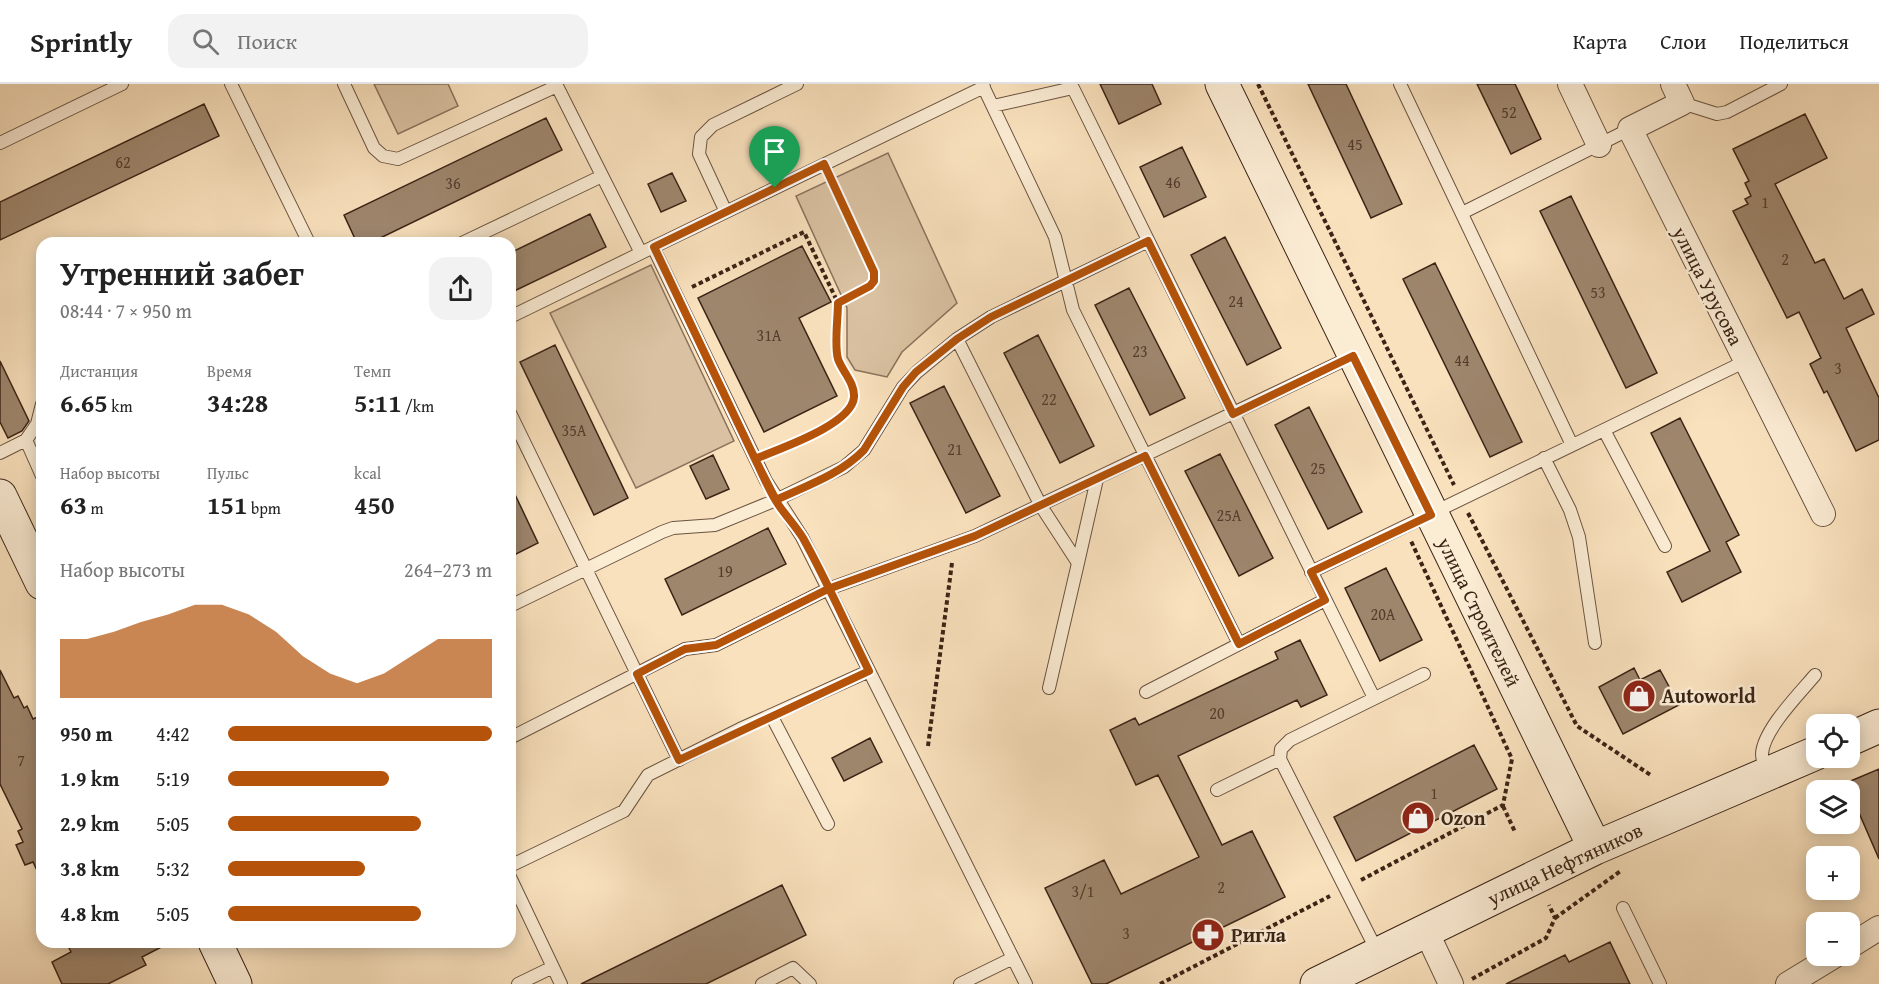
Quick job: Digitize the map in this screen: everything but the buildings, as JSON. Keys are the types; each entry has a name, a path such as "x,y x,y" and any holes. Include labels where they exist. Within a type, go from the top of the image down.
{"main road":[{"name":"улица Строителей","path":"1222,84 1353,356 1418,521 1595,848"},
{"path":"0,496 36,571"},
{"path":"1860,735 1879,726"},
{"name":"улица Нефтяников","path":"1317,984 1595,848 1806,757"},
{"path":"218,948 235,984"}],"street":[{"path":"1570,84 1599,145"},
{"path":"1629,129 1677,94"},
{"name":"улица Урусова","path":"1629,129 1823,514"},
{"path":"1860,940 1879,928"},
{"path":"1426,931 1451,984"},
{"path":"1788,984 1818,966"}],"lane":[{"path":"0,143 122,84"},
{"path":"231,84 306,237"},
{"path":"344,84 374,148 383,156 398,159 556,85 641,253"},
{"path":"726,212 699,154 701,137 713,125 797,84"},
{"path":"1400,84 1572,445"},
{"path":"1677,94 1717,114 1727,112 1781,84"},
{"path":"516,314 983,86 1055,237 1073,310 1239,644"},
{"path":"993,106 1073,88 1374,698"},
{"path":"1462,213 1629,129"},
{"path":"475,237 602,176"},
{"path":"516,603 662,532 673,528 716,525 776,500 844,467 864,450 903,387 916,372 957,339 991,317 1148,241"},
{"path":"654,247 755,459 776,500 802,537 1026,984"},
{"path":"957,339 1041,506 1077,563"},
{"path":"516,735 685,649 716,645 828,589 955,544 1041,506 1353,356"},
{"path":"1311,572 1746,361"},
{"path":"0,453 26,440 36,425"},
{"path":"516,425 679,760"},
{"path":"1604,430 1665,546"},
{"path":"26,440 36,462"},
{"path":"1544,458 1570,510 1580,537 1595,643"},
{"path":"1049,688 1097,479"},
{"path":"1146,693 1325,600"},
{"path":"516,863 624,811 648,775 771,715 869,671"},
{"path":"1379,954 1280,759 1281,748 1290,740 1424,674"},
{"path":"1767,774 1762,755 1767,740 1786,710 1815,675"},
{"path":"771,715 828,824"},
{"path":"1217,790 1280,759"},
{"path":"516,890 561,984"},
{"path":"1623,908 1660,984"},
{"path":"960,984 1013,958"},
{"path":"518,984 553,966"},
{"path":"762,984 793,968 810,984"}],"path":[{"path":"1258,84 1461,500 1577,726 1652,776"},
{"path":"824,164 874,272 874,281 870,286 838,303"},
{"path":"677,295 804,232 838,303 838,357 852,387 854,396 852,405 838,422 755,459"},
{"path":"1418,521 1512,759 1503,805 1515,832"},
{"path":"923,778 955,544"},
{"path":"1161,984 1503,805"},
{"path":"1463,984 1546,938 1555,918 1628,866"},
{"path":"1549,905 1555,918"}],"shaded area":[{"path":"374,84 448,84 458,106 398,134"},
{"path":"888,153 957,303 902,352 887,377 855,370 847,357 847,308 796,196"},
{"path":"651,265 734,441 636,488 550,313"}],"place":[{"name":"Autoworld","path":"1639,696"},
{"name":"Ozon","path":"1418,818"},
{"name":"Ригла","path":"1208,935"}],"route":[{"path":"775,188 654,247 755,459 766,481 776,500 802,537 828,589 849,630 869,671 740,729 679,760 637,674 685,649 716,645 828,589 975,536 1145,456 1239,644 1325,600 1311,572 1431,515 1353,356 1233,414 1148,241 991,317 957,339 916,372 903,387 856,459 776,500 755,459 838,422 852,405 854,396 852,387 838,357 838,303 870,286 874,281 874,272 824,164 775,188"}]}
